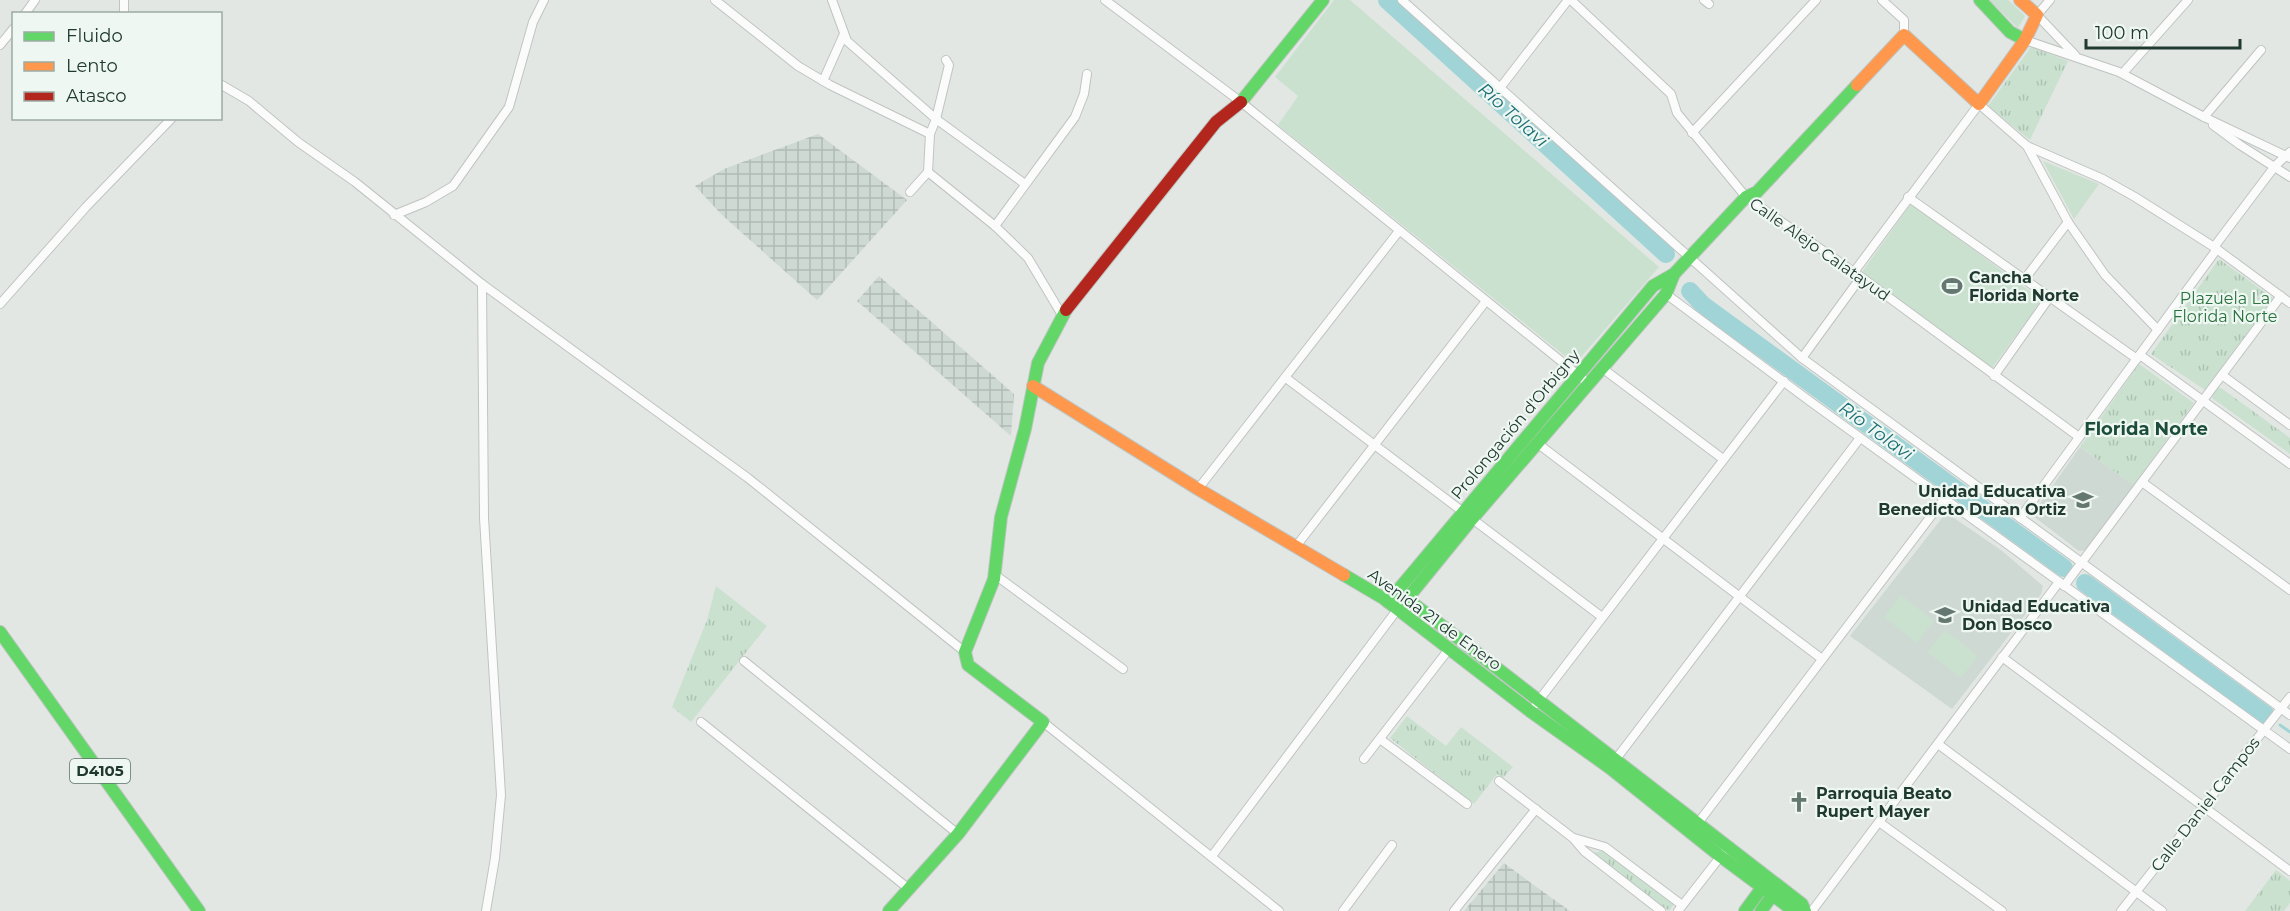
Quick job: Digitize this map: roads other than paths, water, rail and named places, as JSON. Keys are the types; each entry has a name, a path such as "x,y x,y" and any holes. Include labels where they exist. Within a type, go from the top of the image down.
{"main road":[{"path":"889,911 958,834 1043,722 968,664 965,652 994,574 1001,517 1025,429 1038,363 1062,315 1216,122 1241,102 1323,0"},
{"path":"1980,0 2010,32 2025,40"},
{"path":"1904,35 1979,104 2025,40 2037,15 2020,0"},
{"name":"Prolongación d'Orbigny","path":"1392,606 1578,374 1653,286 1674,274 1746,198 1757,192 1904,35"},
{"name":"Prolongación d'Orbigny","path":"1467,515 1537,443 1666,294 1674,274"},
{"name":"Avenida 21 de Enero","path":"1034,386 1198,489 1296,545 1392,606 1530,711 1613,764"},
{"name":"Avenida 21 de Enero","path":"1402,595 1538,700 1613,764 1724,851 1771,886 1802,904 1805,911"},
{"name":"D4105","path":"0,632 199,911"},
{"path":"1745,911 1771,886"},
{"path":"1761,911 1771,886"},
{"name":"Avenida 21 de Enero","path":"1771,886 1794,911"}],"street":[{"path":"394,215 426,202 453,186 509,107 533,22 544,0"},
{"path":"715,0 798,66 823,81 930,134"},
{"path":"832,0 847,41 936,119 1024,184"},
{"path":"1105,0 1241,102 1588,383"},
{"path":"1402,0 1802,358 2290,715"},
{"path":"1500,88 1570,0"},
{"name":"Calle Alejo Calatayud","path":"1570,0 1671,94 1677,113 1746,198 1858,275 2079,437"},
{"path":"1692,133 1816,0"},
{"path":"1882,0 1904,20 1904,35"},
{"path":"2050,0 2037,15 2077,57"},
{"path":"2123,73 2188,0"},
{"path":"0,45 12,30"},
{"path":"823,81 844,34"},
{"path":"2020,518 2275,166 2289,155 2204,117 2123,73 2025,40"},
{"path":"2204,117 2261,50"},
{"path":"910,192 928,172 930,134 936,119 949,65 946,60"},
{"path":"995,226 1075,117 1084,94 1087,74"},
{"path":"225,89 249,101 298,142 355,182 482,284 748,478 965,652"},
{"path":"1802,358 1908,197 1979,104 2027,146 2103,179 2216,248 2290,303"},
{"path":"2204,117 2290,177"},
{"path":"0,304 86,207 170,120"},
{"path":"2027,146 2068,222 2105,275 2158,330"},
{"path":"928,172 995,226 1028,258 1062,315"},
{"path":"1908,197 2049,298 2203,400 2290,464"},
{"path":"2024,280 2068,222"},
{"path":"1198,489 1399,231"},
{"path":"482,284 484,518 501,795 495,858 486,911"},
{"path":"1666,294 1860,438 2290,749"},
{"path":"1812,911 2002,657 2081,562 2281,296"},
{"path":"1994,376 2049,298"},
{"path":"1296,545 1486,301"},
{"path":"1602,368 1723,459"},
{"path":"2222,375 2290,424"},
{"path":"1286,378 1602,617"},
{"path":"1530,711 1784,381"},
{"path":"1613,764 1860,438"},
{"path":"1537,443 1822,659"},
{"path":"2142,482 2290,590"},
{"path":"1695,827 1944,499"},
{"path":"994,574 1123,669"},
{"path":"1212,856 1392,606"},
{"path":"1364,759 1449,649"},
{"path":"2002,657 2290,871"},
{"path":"744,662 958,834"},
{"name":"Calle Daniel Campos","path":"2121,911 2290,697"},
{"path":"701,722 909,889"},
{"path":"1043,722 1279,911"},
{"path":"1380,739 1467,804"},
{"path":"1938,744 2162,911"},
{"path":"1500,781 1661,911"},
{"path":"1455,911 1536,809"},
{"path":"1879,822 2002,911"},
{"path":"1573,838 1605,847 1680,908 1724,851"},
{"path":"1342,911 1392,845"}],"waterway":[{"name":"Río Tolavi","path":"1387,0 1666,254"},
{"name":"Río Tolavi","path":"1690,291 1703,305 2064,568"},
{"name":"Río Tolavi","path":"2085,583 2266,715"},
{"name":"Río Tolavi","path":"2280,725 2290,732"}],"place":[{"name":"Cancha Florida Norte","path":"1952,286"},
{"name":"Unidad Educativa Benedicto Duran Ortiz","path":"2083,500"},
{"name":"Unidad Educativa Don Bosco","path":"1945,615"},
{"name":"Parroquia Beato Rupert Mayer","path":"1799,802"}],"district":[{"name":"Florida Norte","path":"2146,429"}],"park label":[{"name":"Plazuela La Florida Norte","path":"2225,307"}]}
